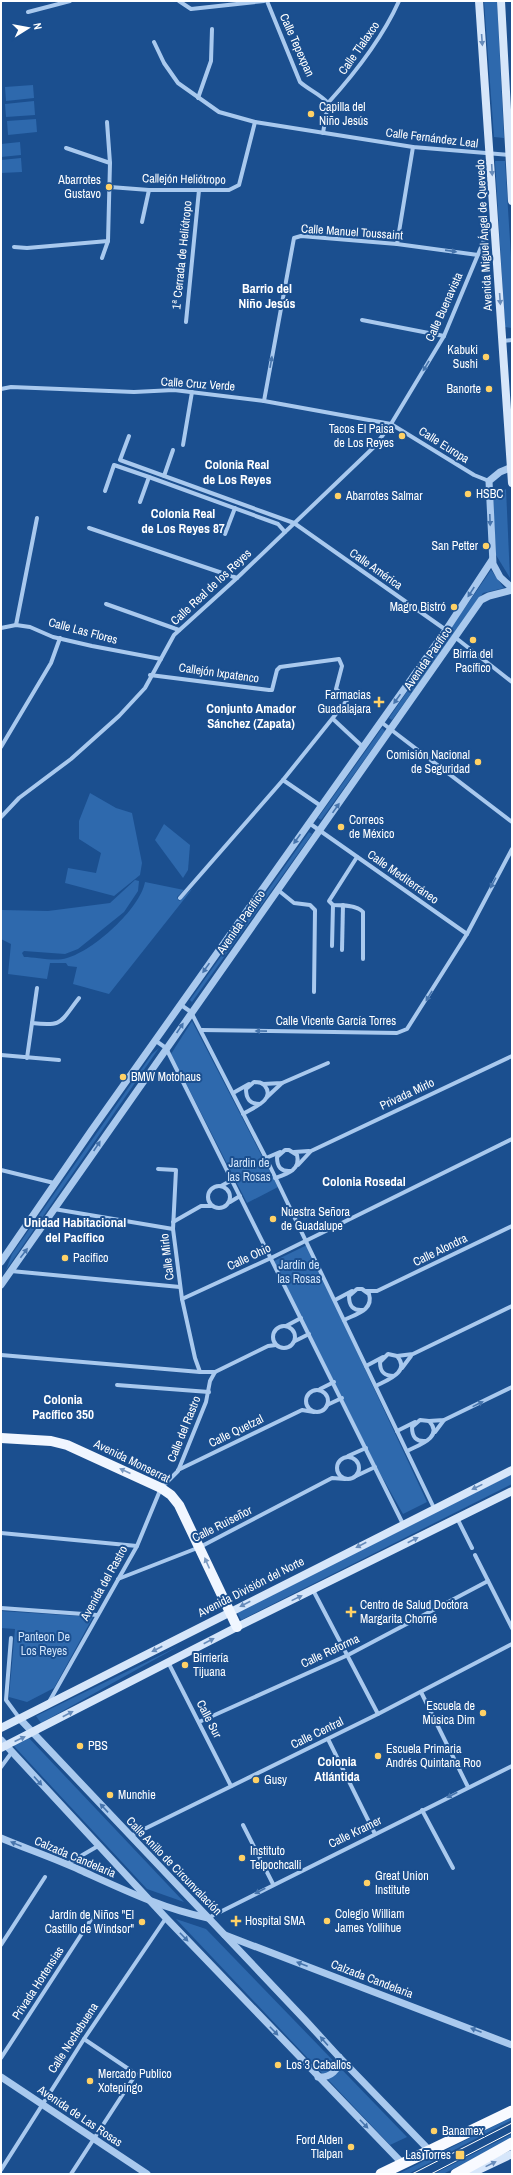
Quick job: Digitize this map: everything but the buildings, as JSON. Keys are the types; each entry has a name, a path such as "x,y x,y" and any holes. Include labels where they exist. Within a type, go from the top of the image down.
{"highway":[{"path":"381,2174 512,2111"},
{"path":"456,2174 512,2143"}],"main road":[{"name":"Avenida Miguel Ángel de Quevedo","path":"479,1 491,155 512,484"},
{"path":"501,1 511,155 512,201"},
{"name":"Avenida Monserrat","path":"1,1438 51,1441 67,1445 161,1488 171,1495 179,1504 237,1627"},
{"name":"Avenida División del Norte","path":"1,1728 47,1706 434,1508 512,1470"},
{"path":"5,1746 237,1627 512,1491"},
{"path":"470,2174 512,2154"}],"street":[{"path":"28,12 70,1"},
{"path":"179,1 191,9 264,1"},
{"name":"Calle Tepexpan","path":"267,1 300,82 307,88 322,96 328,103"},
{"name":"Calle Tlalaxco","path":"328,103 356,73 390,21 400,1"},
{"path":"198,98 211,61 212,29"},
{"name":"Calle Fernández Leal","path":"154,42 164,63 178,83 219,112 255,122 413,147 491,155 511,155"},
{"path":"323,133 328,103"},
{"path":"102,258 108,241 110,163 108,122"},
{"name":"Callejón Heliótropo","path":"110,187 149,190 235,189 238,185 255,122"},
{"path":"396,244 413,147"},
{"path":"66,148 110,163"},
{"path":"142,222 149,190"},
{"name":"1ª Cerrada de Heliótropo","path":"186,322 199,190"},
{"name":"Calle Buenavista","path":"391,424 444,336 494,216"},
{"name":"Calle Manuel Toussaint","path":"264,401 294,238 301,236 396,244 478,255"},
{"path":"14,247 27,248 108,241"},
{"path":"362,320 444,336"},
{"path":"502,341 512,340"},
{"name":"Calle Cruz Verde","path":"1,389 11,387 134,392 174,390 264,401 391,424"},
{"path":"183,445 192,392"},
{"name":"Calle Europa","path":"391,424 474,475 489,482"},
{"name":"Calle Real de los Reyes","path":"1,817 19,798 71,759 119,716 145,688 150,674 161,659 174,635 237,578 374,447 391,424"},
{"name":"Calle América","path":"129,436 120,460 294,523 446,630"},
{"path":"164,476 172,450"},
{"path":"105,490 114,465 278,524 285,532"},
{"path":"512,467 500,472 489,482 492,560 497,574 512,589"},
{"path":"140,502 149,477"},
{"path":"225,534 235,508"},
{"path":"16,625 37,518"},
{"path":"89,528 237,578"},
{"name":"Avenida Pacífico","path":"1,1262 54,1184 446,630 492,560"},
{"name":"Avenida Pacífico","path":"1,1285 6,1273 54,1209 191,1012 456,638 481,600 512,589"},
{"path":"106,604 179,630"},
{"name":"Calle Las Flores","path":"1,628 16,625 92,646 161,659"},
{"path":"1,747 50,663 60,638"},
{"path":"456,638 512,682"},
{"name":"Callejón Ixpatenco","path":"150,674 272,690 277,670 280,667 339,659 342,666 336,689 348,699 283,780 180,898"},
{"path":"333,719 363,747"},
{"path":"381,722 512,822"},
{"path":"283,780 321,806"},
{"name":"Calle Mediterráneo","path":"309,823 467,934"},
{"name":"Calle Vicente García Torres","path":"200,1030 396,1033 407,1029 413,1022 467,934 512,849"},
{"path":"332,946 333,905 330,903 329,899 357,857"},
{"path":"278,890 294,903 310,905 315,910 314,992"},
{"path":"333,905 343,905 361,909 363,912 363,959"},
{"path":"342,950 343,905"},
{"path":"27,1058 37,988"},
{"path":"32,1023 53,1025 61,1022 79,998"},
{"path":"181,1005 191,1012 266,1158 434,1508"},
{"path":"156,1041 166,1048 342,1398 403,1524"},
{"path":"1,1055 59,1060"},
{"name":"Privada Mirlo","path":"294,1152 311,1150 512,1056"},
{"path":"243,1114 260,1104 282,1083 328,1062"},
{"path":"233,1094 249,1084 259,1082 263,1084 282,1083"},
{"path":"249,1084 246,1089 246,1096 249,1101 254,1104 260,1104"},
{"path":"263,1084 266,1088 267,1097"},
{"name":"Calle Ohio","path":"182,1299 271,1258 512,1139"},
{"path":"266,1158 285,1150 294,1152 297,1155 298,1165 291,1171 275,1178"},
{"name":"Privada Mirlo","path":"298,1165 311,1150"},
{"path":"280,1152 277,1157 277,1163 280,1169 285,1172 291,1171"},
{"path":"158,1169 176,1170 173,1222"},
{"path":"1,1170 54,1184"},
{"path":"232,1180 216,1187 208,1194 208,1200 211,1206 221,1209 240,1196"},
{"path":"221,1186 229,1192 230,1202"},
{"name":"Calle Mirlo","path":"201,1206 208,1194"},
{"name":"Calle Mirlo","path":"182,1299 173,1222 201,1206 211,1206"},
{"path":"54,1209 173,1229"},
{"name":"Calle Alondra","path":"366,1291 378,1291 512,1226"},
{"path":"6,1273 180,1287"},
{"path":"335,1300 352,1291 362,1289 366,1291 371,1299 370,1304"},
{"path":"352,1291 349,1296 349,1302 352,1308 357,1311 363,1310"},
{"path":"344,1320 363,1310 370,1304 378,1291"},
{"path":"182,1299 195,1358 200,1372"},
{"path":"366,1366 383,1357 393,1354 397,1356 413,1354 512,1306"},
{"path":"268,1346 273,1340 276,1329 286,1326 301,1318"},
{"path":"286,1326 294,1332 295,1341"},
{"path":"1,1355 214,1372 268,1346 276,1345 287,1348 295,1341 309,1334"},
{"path":"273,1340 276,1345"},
{"path":"376,1386 394,1376 413,1354"},
{"path":"397,1356 402,1364 401,1369"},
{"path":"383,1357 380,1362 380,1368 383,1373 388,1376 394,1376"},
{"name":"Calle del Rastro","path":"161,1488 178,1471 209,1392 214,1372"},
{"path":"334,1382 320,1390 314,1390 306,1398 302,1410 320,1412 327,1405 342,1398"},
{"path":"117,1385 209,1392"},
{"path":"398,1431 416,1422 425,1420 444,1420 512,1387"},
{"path":"320,1390 327,1396 327,1405"},
{"path":"306,1398 306,1404 309,1409 314,1412"},
{"name":"Calle Quetzal","path":"178,1471 302,1410"},
{"path":"407,1451 426,1441 444,1420"},
{"path":"429,1421 434,1430 433,1434"},
{"path":"416,1422 412,1427 412,1433 420,1442 426,1441"},
{"path":"366,1448 345,1457 337,1465 332,1478 346,1479 375,1467"},
{"path":"345,1457 350,1457 358,1463 359,1467 356,1476"},
{"path":"337,1465 337,1471 340,1476 346,1479"},
{"name":"Calle Ruiseñor","path":"117,1579 200,1547 332,1478"},
{"name":"Avenida del Rastro","path":"47,1706 117,1579 137,1546 161,1488"},
{"path":"457,1518 472,1548"},
{"path":"1,1533 137,1546"},
{"path":"475,1555 512,1628"},
{"name":"Calle Reforma","path":"199,1722 348,1655 488,1581"},
{"path":"313,1590 378,1714"},
{"path":"1,1608 97,1615"},
{"path":"11,1638 6,1700 20,1719"},
{"name":"Calle Central","path":"130,1836 378,1714 512,1644"},
{"name":"Calle Sur","path":"168,1662 231,1786"},
{"path":"421,1692 468,1787"},
{"name":"Calle Anillo de Circunvalación","path":"20,1719 306,2020 338,2057 429,2150"},
{"path":"328,1739 375,1834"},
{"path":"1,1767 5,1746"},
{"path":"5,1746 166,1918 402,2163"},
{"name":"Calle Kramer","path":"208,1918 273,1884 512,1766"},
{"path":"422,1810 453,1868"},
{"path":"243,1825 273,1884"},
{"name":"Calzada Candelaria","path":"1,1838 66,1864 152,1902 184,1914 208,1918"},
{"path":"66,1864 98,1846"},
{"path":"1,1945 45,1877"},
{"name":"Privada Hortensias","path":"1,2058 92,1918"},
{"name":"Calle Nochebuena","path":"1,2170 84,2039 166,1918"},
{"name":"Calzada Candelaria","path":"223,1934 512,2045"},
{"path":"71,2174 136,2074 84,2039"},
{"path":"318,2077 326,2077 333,2073 338,2064 338,2057"},
{"name":"Avenida de Las Rosas","path":"1,2077 147,2174"}],"green space":[{"path":"484,1 497,1 504,138 494,137"},
{"path":"33,85 34,98 6,101 5,87"},
{"path":"34,101 35,115 6,117 5,104"},
{"path":"36,119 37,132 8,135 7,121"},
{"path":"20,142 21,155 1,157 1,144"},
{"path":"21,158 22,172 1,173 1,160"},
{"path":"495,161 505,161 512,273 512,328 505,327"},
{"path":"506,489 510,578 496,555 493,498"},
{"path":"491,570 504,588 483,593 392,720 389,718"},
{"path":"382,728 385,731 321,820 318,818"},
{"path":"90,793 116,808 132,813 142,863 140,875 114,896 65,883 68,868 96,873 101,853 79,839 79,821"},
{"path":"164,824 190,845 188,870 183,878 155,840"},
{"path":"309,832 312,834 192,1002 190,1000"},
{"path":"135,880 139,881 138,891 124,912 78,949 65,954 24,951 22,953 24,957 57,960 78,954 114,928 134,904 141,893 145,882 184,890 177,897 179,901 193,888 109,994 73,984 77,967 68,966 66,963 50,963 47,979 8,974 11,944 1,939 1,910 48,911 110,903"},
{"name":"Jardin de las Rosas","path":"192,1021 278,1187 247,1203 171,1054"},
{"path":"159,1048 6,1270 12,1254 152,1054"},
{"name":"Jardín de las Rosas","path":"307,1245 427,1502 403,1514 377,1468 274,1261"},
{"path":"512,1474 512,1484 241,1620 237,1612"},
{"name":"Panteon De Los Reyes","path":"1,1611 93,1617 54,1688 27,1702 9,1697 15,1629 1,1628"},
{"path":"179,1646 41,1723 36,1716"},
{"path":"28,1737 184,1902 147,1889 13,1745"},
{"path":"176,1919 206,1929 407,2137 390,2145"},
{"path":"512,2117 512,2120 408,2174 398,2174"},
{"path":"512,2134 512,2139 443,2174 434,2174"}],"tram line":[{"path":"412,2174 512,2123"},
{"path":"431,2174 512,2132"}],"place":[{"name":"Capilla del Niño Jesús","path":"311,114"},
{"name":"Abarrotes Gustavo","path":"109,187"},
{"name":"Kabuki Sushi","path":"486,357"},
{"name":"Banorte","path":"489,389"},
{"name":"Tacos El Paisa de Los Reyes","path":"402,436"},
{"name":"HSBC","path":"468,494"},
{"name":"Abarrotes Salmar","path":"338,496"},
{"name":"San Petter","path":"486,546"},
{"name":"Magro Bistró","path":"454,607"},
{"name":"Birria del Pacífico","path":"473,640"},
{"name":"Farmacias Guadalajara","path":"379,702"},
{"name":"Comisión Nacional de Seguridad","path":"478,762"},
{"name":"Correos de México","path":"341,827"},
{"name":"BMW Motohaus","path":"123,1077"},
{"name":"Nuestra Señora de Guadalupe","path":"273,1219"},
{"name":"Pacifico","path":"65,1258"},
{"name":"Centro de Salud Doctora Margarita Chorné","path":"351,1612"},
{"name":"Birriería Tijuana","path":"185,1665"},
{"name":"Escuela de Música Dim","path":"483,1713"},
{"name":"PBS","path":"80,1746"},
{"name":"Escuela Primaria Andrés Quintana Roo","path":"378,1756"},
{"name":"Gusy","path":"256,1780"},
{"name":"Munchie","path":"110,1795"},
{"name":"Instituto Telpochcalli","path":"242,1858"},
{"name":"Great Union Institute","path":"367,1883"},
{"name":"Hospital SMA","path":"236,1921"},
{"name":"Colegio William James Yollihue","path":"327,1921"},
{"name":"Jardín de Niños \"El Castillo de Windsor\"","path":"142,1922"},
{"name":"Los 3 Caballos","path":"278,2065"},
{"name":"Mercado Publico Xotepingo","path":"90,2081"},
{"name":"Banamex","path":"434,2131"},
{"name":"Ford Alden Tlalpan","path":"351,2147"},
{"name":"Las Torres","path":"460,2155"}],"district":[{"name":"Barrio del Niño Jesús","path":"267,296"},
{"name":"Colonia Real de Los Reyes","path":"237,472"},
{"name":"Colonia Real de Los Reyes 87","path":"183,520"},
{"name":"Conjunto Amador Sánchez (Zapata)","path":"251,716"},
{"name":"Colonia Rosedal","path":"364,1181"},
{"name":"Unidad Habitacional del Pacífico","path":"75,1230"},
{"name":"Colonia Pacífico 350","path":"63,1406"},
{"name":"Colonia Atlántida","path":"337,1768"}]}
